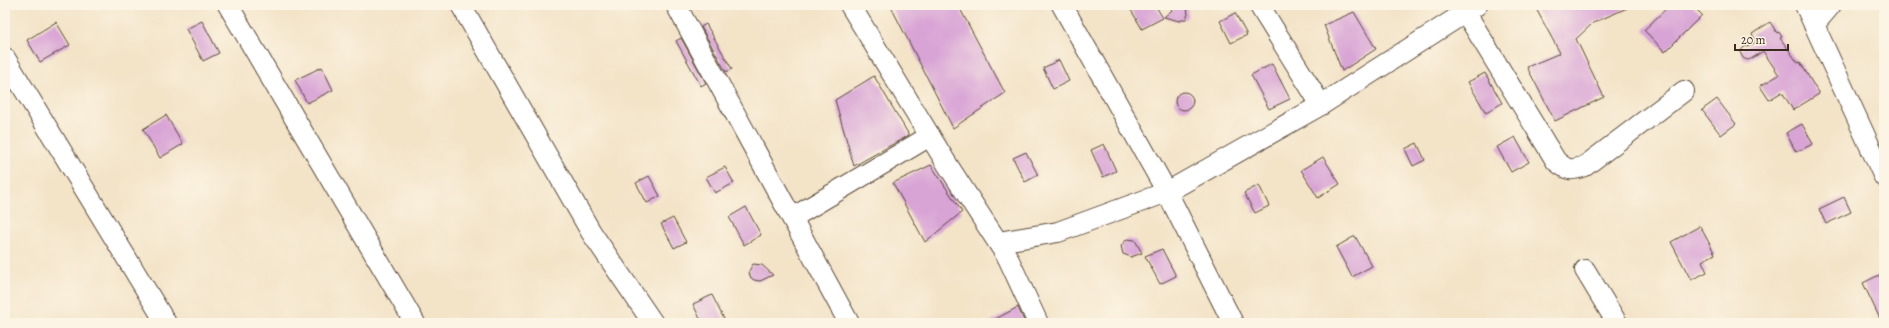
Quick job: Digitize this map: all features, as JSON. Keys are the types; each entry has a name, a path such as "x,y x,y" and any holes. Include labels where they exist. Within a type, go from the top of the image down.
{"street":[{"path":"228,5 415,323"},
{"path":"461,5 591,232 653,323"},
{"path":"676,5 849,323"},
{"path":"850,5 930,136 1008,258 1038,323"},
{"path":"1062,5 1167,192 1233,323"},
{"path":"1259,5 1321,105"},
{"path":"1804,5 1881,165"},
{"path":"1814,25 1831,5"},
{"path":"998,242 1058,232 1167,192 1321,105 1468,7 1556,161 1563,167 1572,171 1585,166 1684,91"},
{"path":"5,58 166,323"},
{"path":"792,218 930,136"},
{"path":"1585,270 1617,323"}],"building":[{"path":"890,5 958,5 1005,93 953,128"},
{"path":"1128,5 1155,5 1163,18 1142,29"},
{"path":"1178,5 1184,5 1187,8 1188,14 1186,19 1179,21 1164,17"},
{"path":"1534,5 1634,5 1593,23 1576,39 1604,97 1555,121 1527,67 1560,53"},
{"path":"1670,5 1692,5 1702,15 1665,52 1644,30"},
{"path":"1354,12 1376,49 1342,71 1324,25"},
{"path":"1235,13 1247,35 1231,43 1220,21"},
{"path":"202,21 219,53 203,61 186,29"},
{"path":"56,22 70,45 40,62 27,40"},
{"path":"1770,22 1777,33 1779,32 1782,37 1780,38 1798,63 1800,62 1819,94 1793,110 1782,92 1769,100 1760,86 1779,75 1763,51 1747,60 1743,58 1740,52 1744,47 1757,42 1752,34"},
{"path":"706,24 732,69 726,72 701,27"},
{"path":"681,38 706,83 701,86 676,41"},
{"path":"1059,60 1069,81 1053,89 1043,68"},
{"path":"1272,64 1290,99 1269,109 1251,75"},
{"path":"322,67 333,90 307,103 295,80"},
{"path":"1485,73 1502,103 1486,113 1468,82"},
{"path":"874,76 909,135 854,166 835,100"},
{"path":"1184,92 1190,95 1193,101 1190,107 1184,110 1178,107 1175,101 1178,95"},
{"path":"1717,99 1736,124 1721,135 1702,110"},
{"path":"166,115 183,144 160,158 143,129"},
{"path":"1802,124 1813,144 1796,152 1786,133"},
{"path":"1515,137 1529,162 1511,172 1497,147"},
{"path":"1417,143 1425,160 1413,166 1405,149"},
{"path":"1104,144 1116,171 1103,177 1091,150"},
{"path":"1026,152 1038,175 1025,182 1013,158"},
{"path":"1323,157 1340,184 1318,198 1301,170"},
{"path":"931,165 962,212 925,242 893,183"},
{"path":"725,167 734,183 715,193 706,177"},
{"path":"649,176 660,196 647,203 636,183"},
{"path":"1259,185 1269,206 1255,213 1244,193"},
{"path":"1844,197 1851,212 1826,224 1819,209"},
{"path":"746,207 761,235 744,245 729,217"},
{"path":"673,218 686,242 674,248 661,224"},
{"path":"1700,226 1715,254 1702,261 1707,272 1691,280 1671,242"},
{"path":"1355,236 1372,266 1352,277 1336,247"},
{"path":"1127,239 1135,240 1142,253 1131,257 1123,254 1121,246"},
{"path":"1162,249 1176,276 1160,284 1145,256"},
{"path":"753,264 762,265 773,275 760,281 754,280 750,277 749,271"},
{"path":"1879,275 1884,285 1884,323 1882,323 1863,283"},
{"path":"712,295 726,323 702,323 693,304"},
{"path":"1018,307 1025,323 988,323"}]}
